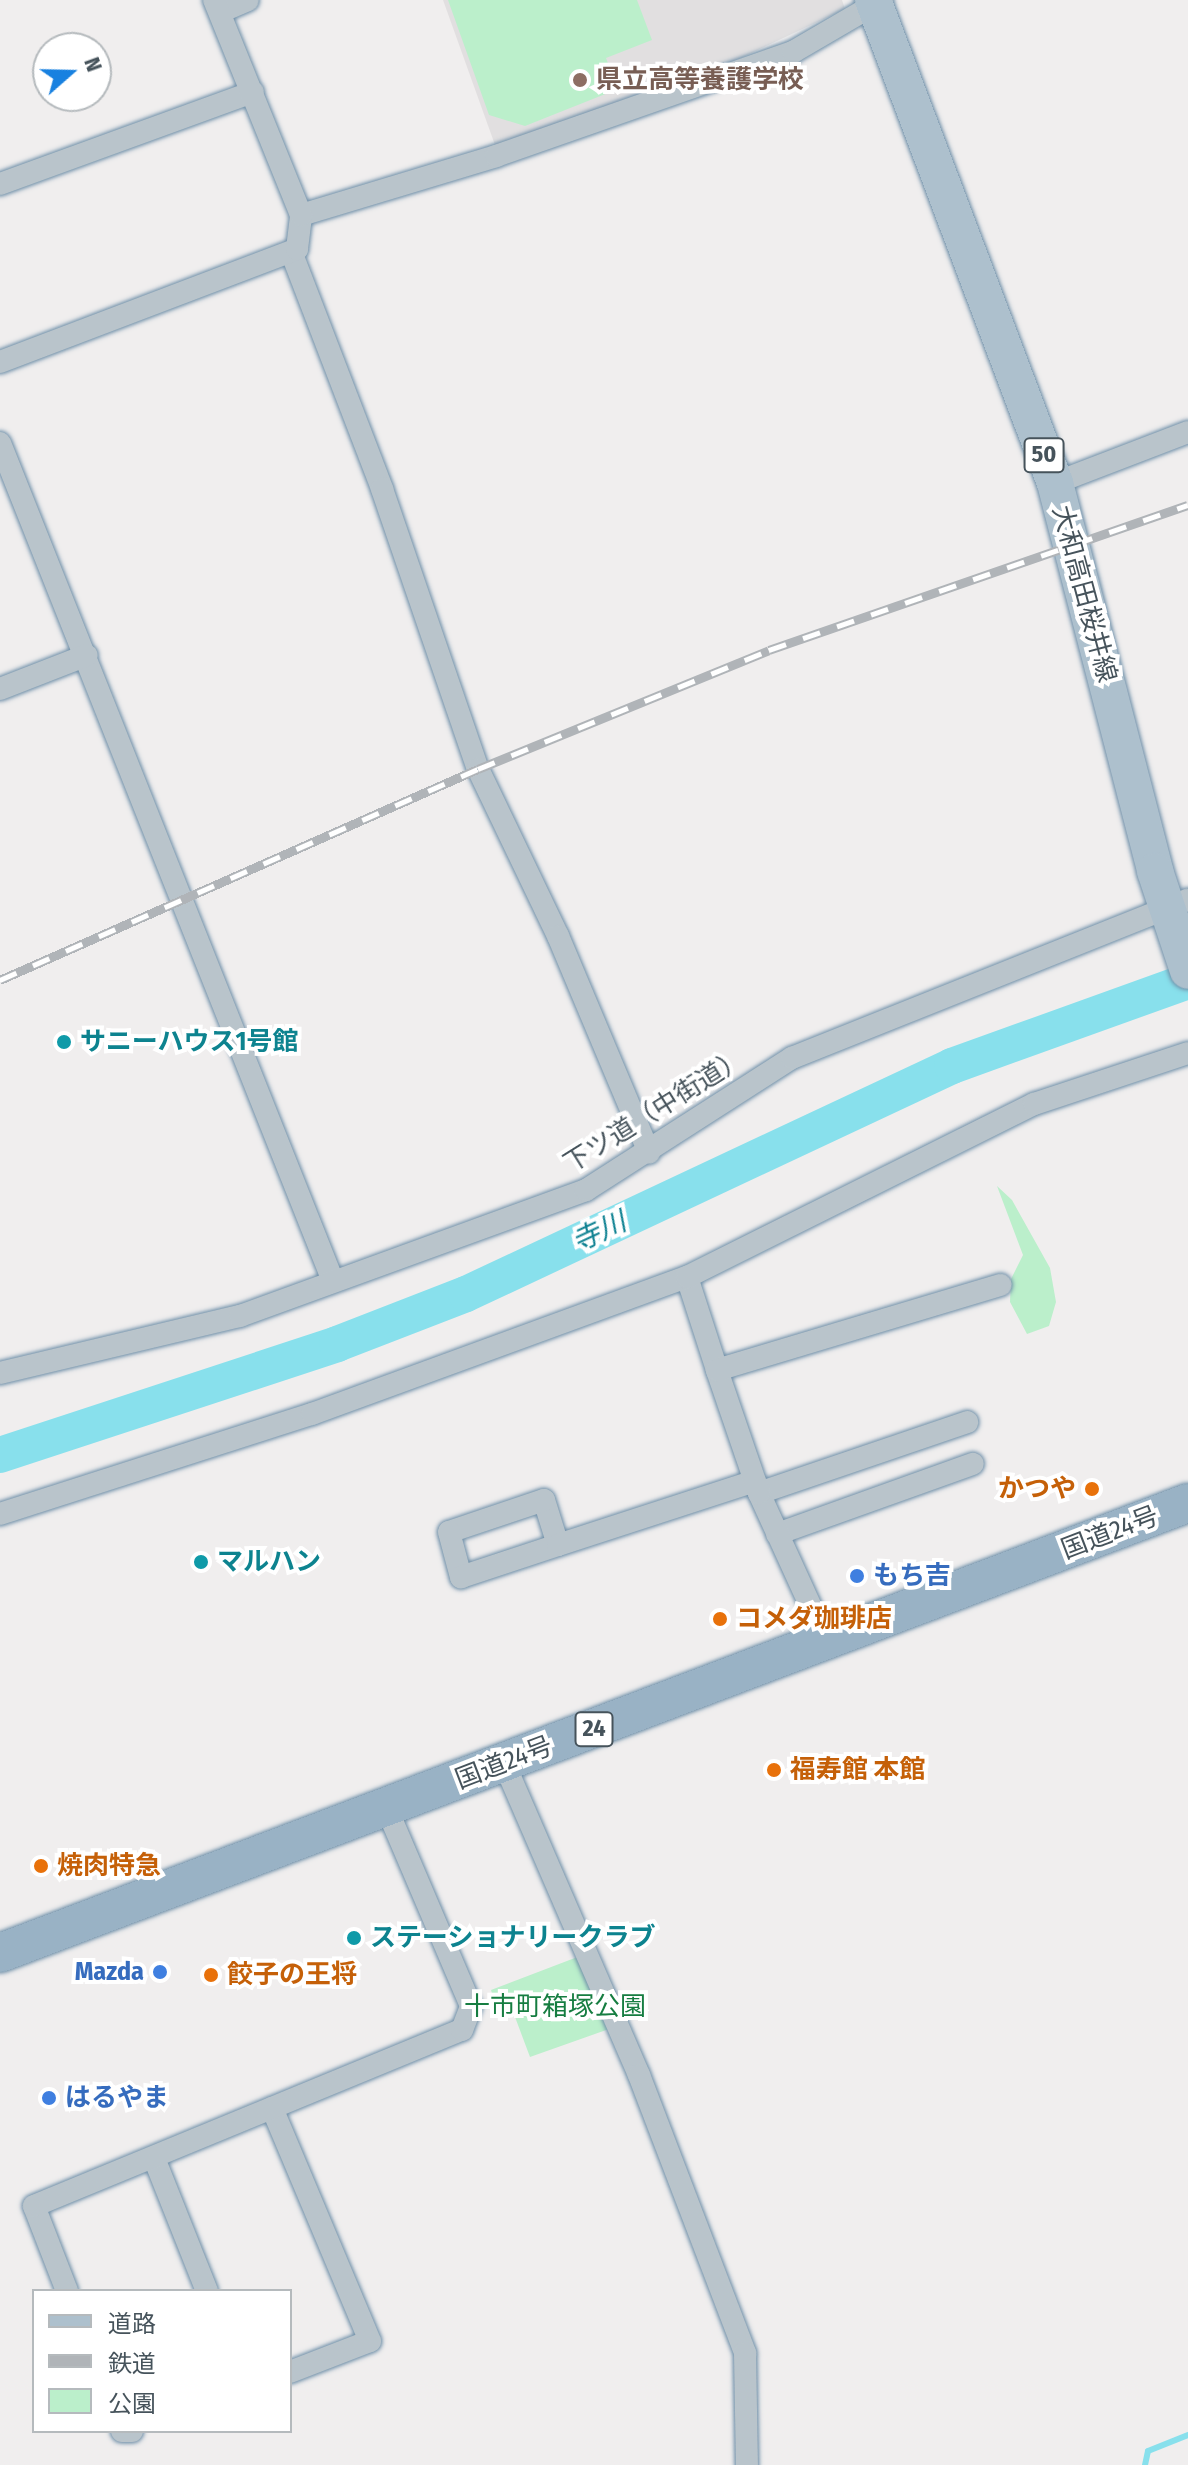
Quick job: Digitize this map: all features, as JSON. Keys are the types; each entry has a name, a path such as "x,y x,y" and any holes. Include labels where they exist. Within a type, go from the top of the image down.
{"highway":[{"name":"国道24号","path":"0,1953 1188,1503"}],"main road":[{"name":"大和高田桜井線","path":"877,2 1055,483 1175,911 1188,971"}],"street":[{"path":"0,362 292,254 301,236 301,215 217,6 248,0"},
{"path":"301,215 496,156 793,52 877,2"},
{"path":"0,184 253,92"},
{"path":"292,254 382,489 478,769 558,936 649,1153"},
{"path":"1055,483 1188,432"},
{"path":"0,443 87,655 333,1281"},
{"path":"0,689 87,655"},
{"name":"下ツ道（中街道）","path":"0,1373 240,1316 586,1190 649,1153 792,1058 1175,911"},
{"path":"0,1514 312,1414 687,1277 1034,1104 1188,1053"},
{"path":"687,1277 757,1487 826,1640"},
{"path":"717,1370 1001,1285"},
{"path":"558,1545 544,1500 449,1532 461,1577 967,1422"},
{"path":"777,1534 973,1464"},
{"path":"504,1763 639,2075 745,2353 747,2465"},
{"path":"66,2289 34,2206 462,2030 471,2006 386,1807"},
{"path":"272,2108 370,2341 292,2371"},
{"path":"154,2158 206,2289"}],"shaded area":[{"name":"県立高等養護学校","path":"443,0 842,0 845,9 726,65 495,145"}],"green space":[{"path":"448,0 637,0 652,40 606,58 618,89 525,126 489,115"},
{"path":"997,1186 1012,1200 1050,1268 1056,1302 1049,1326 1027,1334 1010,1302 1011,1279 1023,1255"},
{"name":"十市町箱塚公園","path":"580,1956 609,2029 530,2057 515,2017 498,2013 491,1990"}],"waterway":[{"name":"寺川","path":"0,1455 337,1344 466,1294 952,1066 1188,981"},
{"path":"1145,2465 1148,2451 1188,2435"}],"railway":[{"path":"0,980 478,769 769,650 1188,505"}],"place":[{"name":"県立高等養護学校","path":"580,80"},
{"name":"サニーハウス1号館","path":"64,1042"},
{"name":"かつや","path":"1092,1489"},
{"name":"マルハン","path":"201,1562"},
{"name":"もち吉","path":"857,1576"},
{"name":"コメダ珈琲店","path":"720,1619"},
{"name":"福寿館 本館","path":"774,1770"},
{"name":"焼肉特急","path":"41,1866"},
{"name":"ステーショナリークラブ","path":"354,1938"},
{"name":"Mazda","path":"160,1972"},
{"name":"餃子の王将","path":"211,1975"},
{"name":"はるやま","path":"49,2098"}]}
